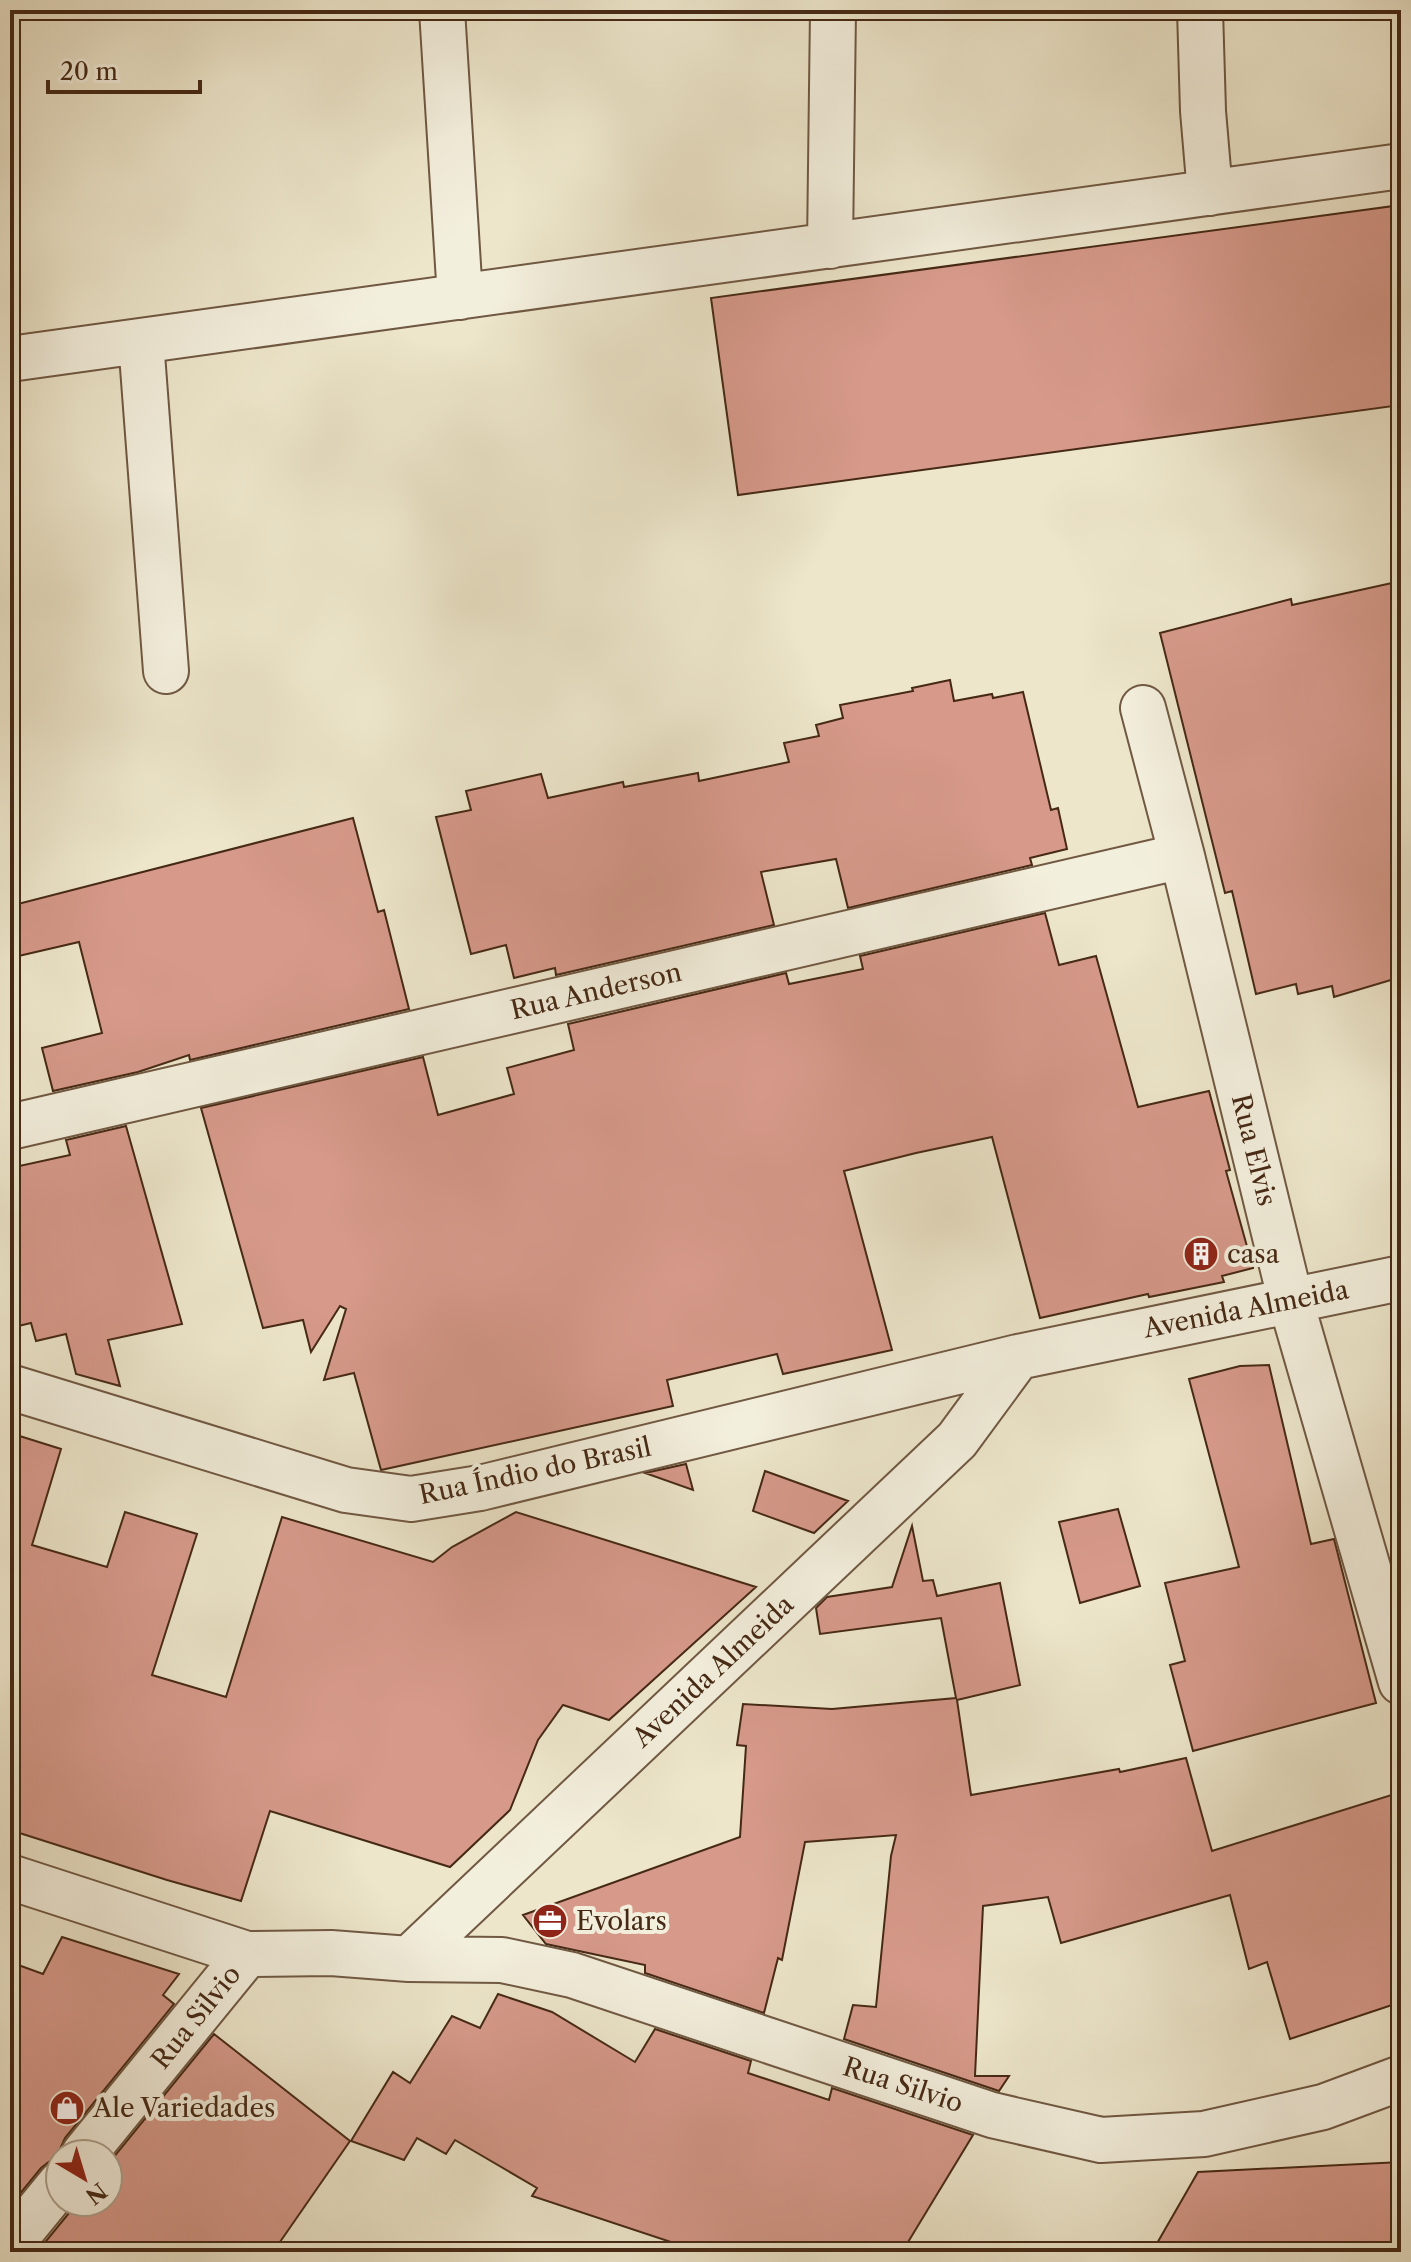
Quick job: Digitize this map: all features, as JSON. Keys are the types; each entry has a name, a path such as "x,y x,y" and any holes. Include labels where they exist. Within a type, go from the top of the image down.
{"street":[{"path":"442,10 460,297"},
{"path":"830,246 833,10"},
{"path":"1200,10 1203,111 1210,193"},
{"path":"10,359 1401,166"},
{"path":"141,341 166,671"},
{"name":"Rua Elvis","path":"1143,708 1291,1302 1401,1682"},
{"name":"Rua Anderson","path":"10,1127 1182,856"},
{"name":"Avenida Almeida","path":"409,1959 957,1440 1018,1357 1401,1278"},
{"name":"Rua Índio do Brasil","path":"10,1387 346,1490 411,1499 480,1488 1018,1357"},
{"path":"10,1877 247,1954 331,1953 409,1959"},
{"name":"Rua Silvio","path":"97,2138 247,1954"},
{"name":"Rua Silvio","path":"409,1959 502,1960 572,1975 992,2115 1101,2140 1204,2134 1323,2107 1401,2078"},
{"path":"10,2245 44,2204"}],"building":[{"path":"1401,205 1401,405 738,495 711,298"},
{"path":"1401,581 1401,977 1334,997 1332,986 1298,994 1296,984 1256,994 1232,891 1225,893 1160,633 1291,599 1292,605"},
{"path":"950,680 954,701 1023,692 1051,810 1058,808 1067,849 1030,858 1032,865 848,908 836,859 761,872 774,925 556,975 555,968 514,978 506,945 471,954 436,817 471,810 466,791 541,774 548,798 623,782 624,787 698,773 699,781 789,762 784,743 819,736 816,725 843,718 840,705 913,691 912,688"},
{"path":"353,818 378,912 384,910 409,1009 190,1060 189,1055 138,1072 53,1091 42,1048 102,1033 79,942 10,958 10,906"},
{"path":"1045,913 1059,965 1096,956 1138,1107 1209,1091 1230,1170 1226,1171 1253,1268 1222,1276 1224,1282 1149,1297 1148,1294 1040,1318 992,1137 916,1153 844,1171 892,1350 783,1374 777,1354 667,1380 673,1406 381,1470 354,1373 324,1380 346,1309 340,1306 311,1352 303,1320 263,1328 201,1108 423,1057 438,1115 514,1094 507,1068 574,1050 568,1024 786,973 789,984 863,969 860,956"},
{"path":"126,1126 182,1324 108,1340 120,1386 76,1374 66,1334 36,1341 31,1323 10,1328 10,1168 70,1155 66,1140"},
{"path":"1269,1365 1311,1544 1334,1539 1376,1703 1193,1751 1170,1665 1185,1661 1165,1583 1239,1567 1189,1379 1240,1366"},
{"path":"10,1433 61,1449 32,1545 107,1567 125,1512 197,1534 152,1675 226,1697 282,1517 433,1562 452,1547 516,1512 756,1587 609,1720 563,1705 538,1740 510,1810 450,1867 270,1811 241,1901 10,1830"},
{"path":"686,1464 693,1490 645,1473"},
{"path":"765,1471 848,1501 814,1533 753,1511"},
{"path":"1118,1509 1140,1586 1080,1603 1059,1522"},
{"path":"912,1526 923,1581 933,1580 937,1596 1000,1583 1020,1685 957,1700 971,1795 1119,1769 1120,1772 1186,1758 1212,1851 1401,1792 1401,2002 1290,2039 1267,1962 1249,1969 1230,1895 1061,1943 1048,1897 983,1906 975,2076 1009,2076 999,2091 844,2039 853,2005 876,2007 891,1856 896,1835 805,1842 782,1960 778,1958 764,2013 645,1973 645,1965 546,1944 523,1915 740,1837 746,1746 737,1745 743,1704 832,1709 956,1698 941,1618 820,1634 816,1608 827,1597 892,1587"},
{"path":"62,1937 179,1974 163,1995 174,2004 65,2138 44,2138 44,2166 10,2206 10,1962 43,1974"},
{"path":"498,1994 552,2012 635,2062 655,2029 751,2061 748,2073 829,2100 832,2088 973,2135 902,2252 701,2252 532,2196 537,2188 455,2140 446,2154 417,2138 404,2160 351,2141 393,2072 410,2083 452,2016 480,2028"},
{"path":"214,2034 350,2141 273,2252 37,2252 65,2218 124,2218 124,2144"},
{"path":"1401,2162 1401,2252 1152,2252 1198,2172"}],"place":[{"name":"casa","path":"1201,1254"},
{"name":"Evolars","path":"550,1921"},
{"name":"Ale Variedades","path":"67,2108"}]}
